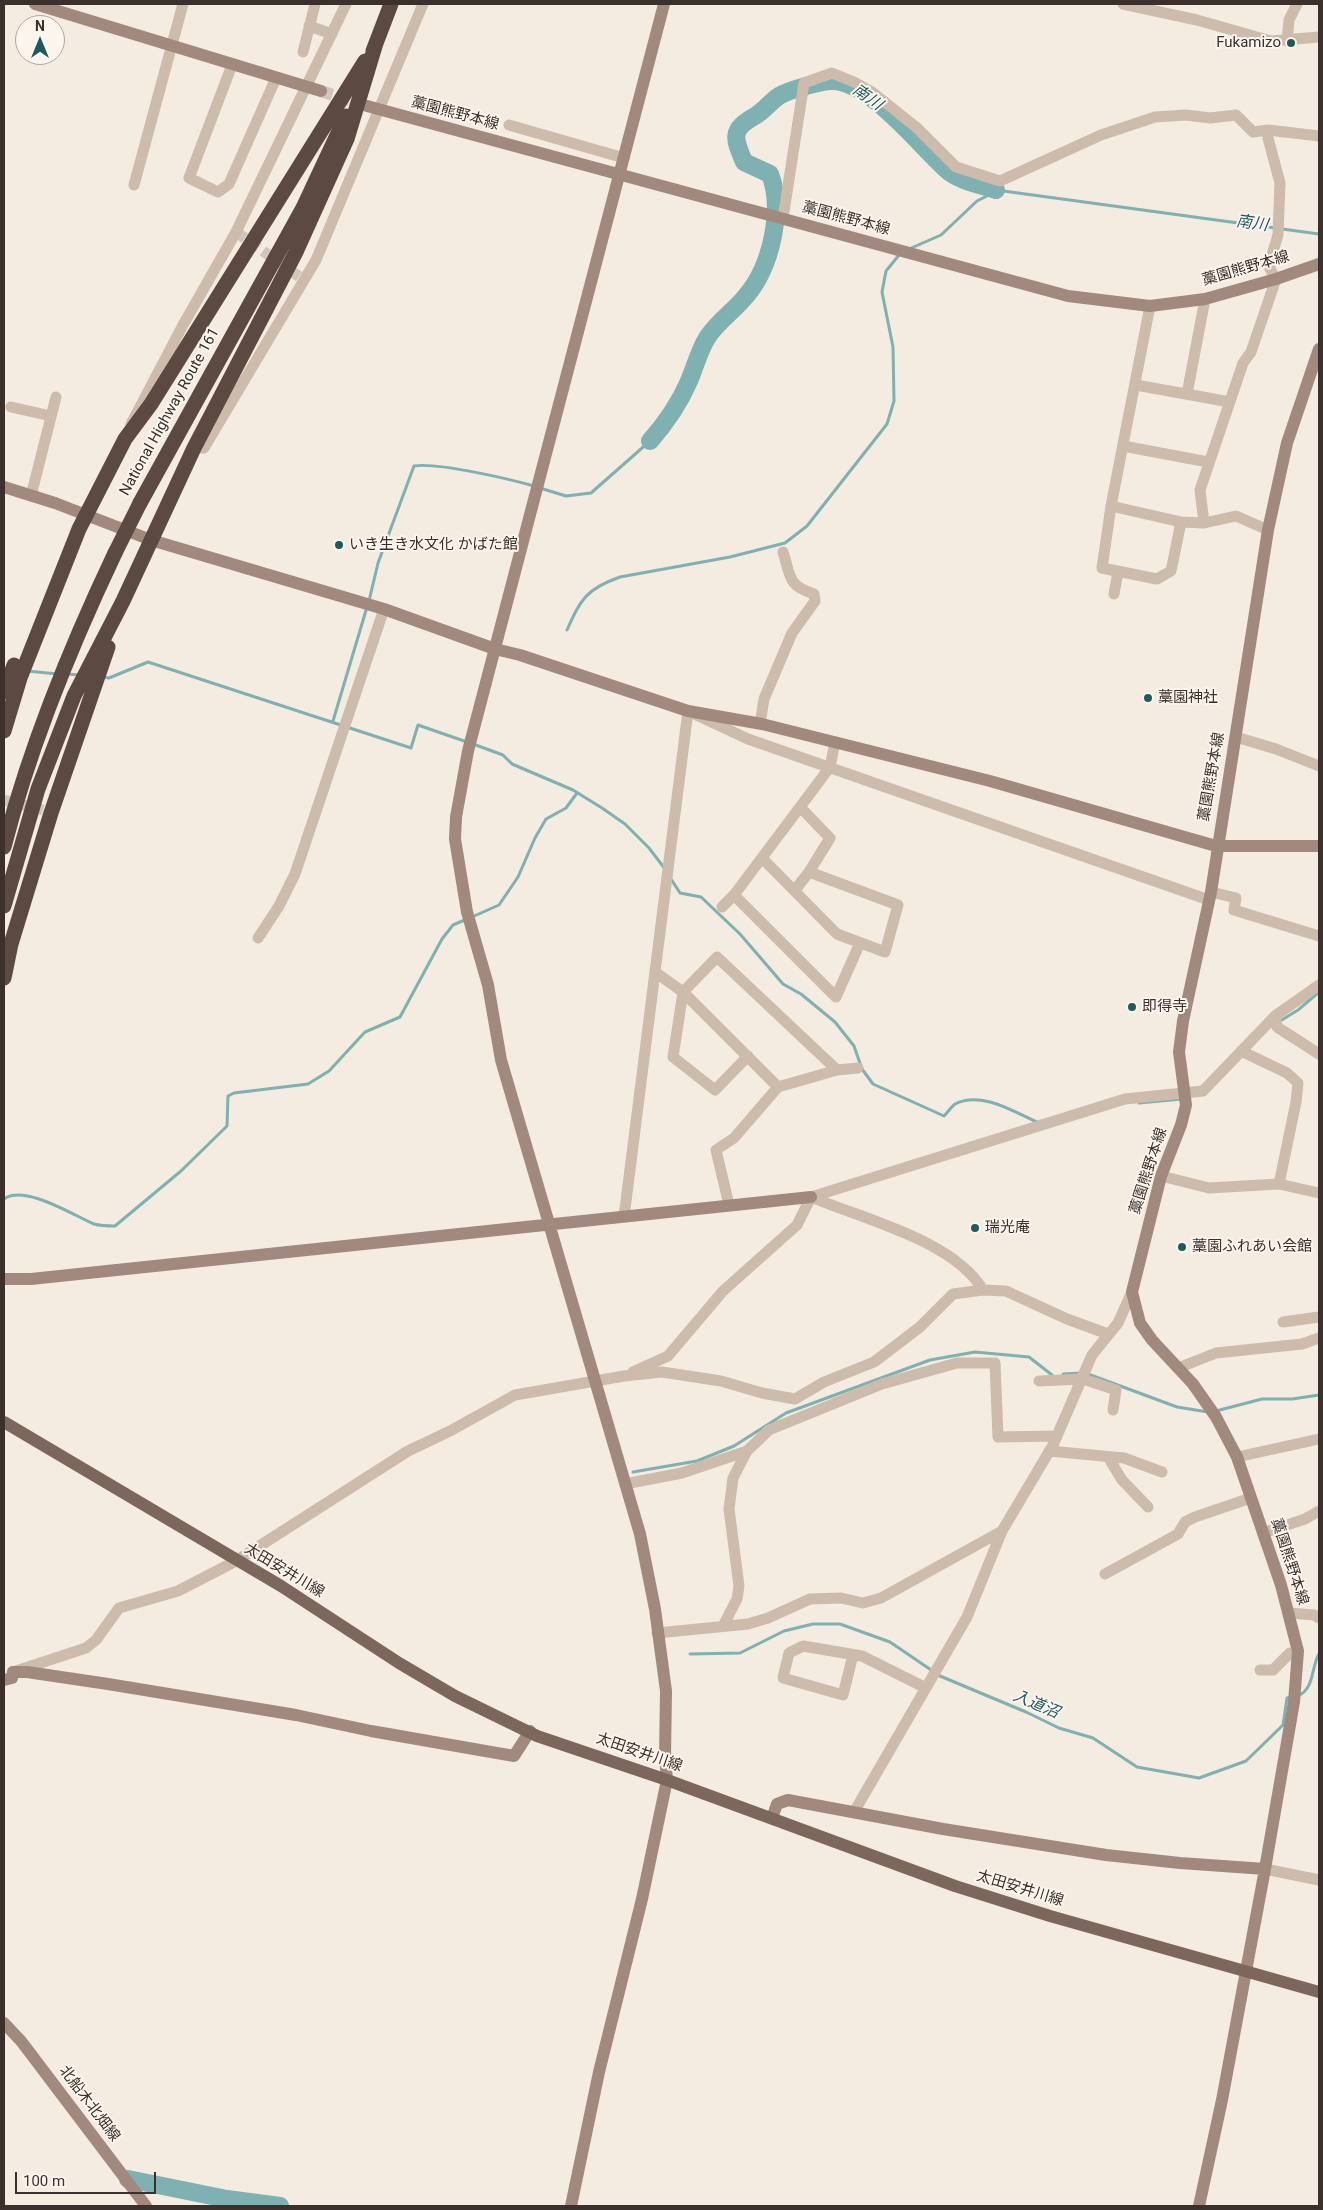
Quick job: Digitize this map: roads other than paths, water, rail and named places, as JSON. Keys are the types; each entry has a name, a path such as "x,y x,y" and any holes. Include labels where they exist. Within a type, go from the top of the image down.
{"highway":[{"name":"National Highway Route 161","path":"4,847 29,764 80,626 140,503 303,208 351,106 391,4"},
{"path":"4,731 17,672 37,606 48,601 79,529 125,439 151,404 376,43"},
{"path":"4,906 38,789 194,448 296,252 347,139 376,43"},
{"path":"4,692 17,672"},
{"path":"4,978 47,812 91,676"}],"main road":[{"name":"太田安井川線","path":"4,1422 281,1586 399,1663 455,1696 530,1732 772,1818 955,1886 1050,1916 1319,1992"}],"street":[{"path":"35,4 171,47 321,91"},
{"path":"134,185 182,4"},
{"path":"303,52 315,4"},
{"path":"125,439 138,407 236,232 346,4"},
{"path":"194,448 204,448 316,260 423,4"},
{"path":"571,2206 599,2072 642,1899 667,1780 665,1757 666,1691 656,1608 640,1534 547,1224 501,1060 488,985 467,912 458,862 456,817 470,743 664,4"},
{"path":"1123,4 1197,20 1271,41 1319,37"},
{"path":"1288,41 1289,20 1297,4"},
{"path":"309,26 332,34"},
{"path":"232,65 189,178 218,192 229,184 276,78"},
{"path":"777,217 804,83 832,73 854,82 916,127 956,167 1000,181 1101,135 1154,118 1186,115 1210,118 1236,115 1252,132 1268,130 1319,136"},
{"name":"藁園熊野本線","path":"367,106 1068,296 1150,306 1205,299 1276,279 1319,264"},
{"path":"509,125 624,158"},
{"path":"1204,523 1200,490 1208,462 1243,363 1251,352 1276,279 1270,268 1270,261 1278,235 1280,183 1268,138 1268,130"},
{"path":"1187,394 1205,299"},
{"path":"1150,306 1111,506 1102,568 1157,579 1171,571 1181,522"},
{"name":"藁園熊野本線","path":"1199,2206 1247,1971 1294,1697 1298,1650 1289,1613 1237,1457 1213,1412 1178,1368 1152,1340 1140,1323 1132,1292 1161,1176 1181,1125 1186,1097 1179,1052 1183,1021 1210,896 1216,846 1236,737 1268,530 1287,443 1319,349"},
{"path":"1136,385 1230,402"},
{"path":"31,496 56,397"},
{"path":"11,407 51,416"},
{"path":"1123,446 1208,462"},
{"path":"4,487 55,503 152,540 373,606 495,649 520,655 688,712 748,738 830,767 1210,896 1236,898 1234,910 1319,936"},
{"path":"1111,506 1181,522 1204,523 1236,516 1268,530"},
{"path":"760,724 764,699 792,633 815,601 814,594 797,589 783,552"},
{"path":"1114,594 1118,572"},
{"path":"258,938 279,906 295,874 347,719 373,606"},
{"path":"688,712 760,724 990,781 1216,846 1319,846"},
{"path":"624,1217 688,712"},
{"path":"1236,737 1276,749 1319,766"},
{"path":"722,907 734,895 830,767 835,742"},
{"path":"795,890 809,872 830,838 800,807"},
{"path":"762,858 837,934 885,952 898,905 809,872"},
{"path":"734,895 836,997 860,943"},
{"path":"748,1056 715,1090 673,1057 683,992 717,958 836,1070"},
{"path":"655,972 683,992 778,1087"},
{"path":"4,1279 31,1279 811,1197 1125,1099 1186,1097 1203,1091 1276,1022 1319,985"},
{"path":"1276,1022 1319,1054"},
{"path":"1245,1053 1287,1073 1298,1083 1296,1102 1279,1184"},
{"path":"729,1205 716,1150 734,1138 778,1087 836,1070 858,1068"},
{"path":"1161,1176 1209,1188 1279,1184 1319,1193"},
{"path":"811,1197 921,1240 947,1254 978,1281 983,1290"},
{"path":"624,1376 668,1356 723,1291 797,1225 811,1197"},
{"path":"796,1401 824,1382 874,1362 920,1327 953,1294 983,1290 1006,1292 1067,1319 1108,1334"},
{"path":"854,1812 967,1617 1002,1531 1057,1436 1092,1355 1120,1319 1132,1292"},
{"path":"1283,1322 1319,1317"},
{"path":"1178,1368 1216,1353 1302,1344 1319,1338"},
{"path":"723,1626 738,1599 739,1586 729,1509 733,1478 747,1451 770,1430 882,1384 957,1363 995,1363 998,1437 1057,1436"},
{"path":"8,1676 86,1648 96,1640 119,1608 178,1591 236,1561 408,1451 515,1396 624,1376 662,1372 694,1376 742,1386 796,1401 806,1414"},
{"path":"1039,1381 1085,1373 1116,1390 1113,1410"},
{"path":"1237,1457 1319,1439"},
{"path":"625,1484 682,1473 747,1451"},
{"path":"1049,1451 1124,1458 1162,1472"},
{"path":"1108,1456 1122,1480 1148,1507"},
{"path":"1105,1574 1178,1534 1185,1522 1251,1498"},
{"path":"1263,1533 1305,1519 1319,1511"},
{"path":"658,1633 748,1624 768,1618 810,1600 841,1598 863,1603 881,1598 1002,1531"},
{"path":"1289,1613 1314,1615 1319,1618"},
{"path":"853,1655 843,1695 783,1678 789,1653 803,1646 862,1656 926,1688"},
{"path":"1260,1670 1273,1670 1290,1653 1298,1650"},
{"path":"8,1676 27,1672 108,1684 286,1713 371,1732 514,1756 530,1732"},
{"path":"772,1818 777,1804 788,1800 1106,1855 1265,1869 1319,1880"},
{"name":"北船木北畑線","path":"4,2023 22,2041 146,2206"}],"waterway":[{"name":"南川","path":"650,441 667,420 681,397 707,338 755,284 768,254 773,238 775,221 776,204 774,188 770,174 744,162 736,141 736,135 741,126 779,96 818,83 830,81 845,83 861,91 894,117 949,172 965,180 996,190"},
{"name":"南川","path":"909,249 941,235 977,201 996,190 1319,234"},
{"path":"567,630 576,610 586,596 609,581 620,577 730,557 785,543 807,526 887,424 894,401 893,347 882,292 886,271 899,255"},
{"path":"540,488 566,496 591,493 650,441"},
{"path":"369,601 378,563 414,466 439,466 534,486"},
{"path":"333,721 367,607"},
{"path":"102,677 109,678 148,662 411,748 418,725 467,742"},
{"path":"27,671 58,674"},
{"path":"67,674 80,675"},
{"path":"473,744 503,755 512,764 573,790 602,808 625,824 649,848 665,869"},
{"path":"472,917 499,905 518,877 535,838 546,819 566,808 577,793"},
{"path":"671,879 680,893 701,897 740,934 783,984 801,994 835,1022 854,1046 862,1069 873,1084 944,1116 955,1104 965,1100 976,1100 998,1104 1039,1123"},
{"path":"4,1199 13,1195 24,1195 49,1202 94,1224 115,1226 181,1171 227,1126 228,1096 234,1093 308,1084 329,1071 365,1032 400,1017 442,939 453,925 467,919"},
{"path":"1280,1021 1298,1010 1319,992"},
{"path":"1139,1103 1182,1099"},
{"path":"633,1472 697,1461 734,1446 786,1413 930,1360 975,1352 1029,1357 1052,1375"},
{"path":"1063,1374 1082,1373"},
{"path":"1088,1374 1177,1407 1208,1412"},
{"path":"1216,1411 1262,1399 1292,1399 1319,1395"},
{"name":"入道沼","path":"690,1654 740,1653 784,1631 813,1624 840,1624 890,1642 940,1676 1059,1728 1093,1738 1137,1767 1199,1778 1246,1761 1283,1725 1287,1698 1291,1697"},
{"name":"入道沼","path":"1298,1696 1310,1683 1319,1654"},
{"path":"128,2179 227,2199 280,2206"}],"tunnel":[{"path":"321,91 367,106"},
{"path":"236,232 304,280"},
{"path":"4,800 43,810"}],"place":[{"name":"Fukamizo","path":"1291,43"},
{"name":"いき生き水文化 かばた館","path":"339,545"},
{"name":"藁園神社","path":"1148,698"},
{"name":"即得寺","path":"1132,1007"},
{"name":"瑞光庵","path":"975,1228"},
{"name":"藁園ふれあい会館","path":"1182,1247"}]}
